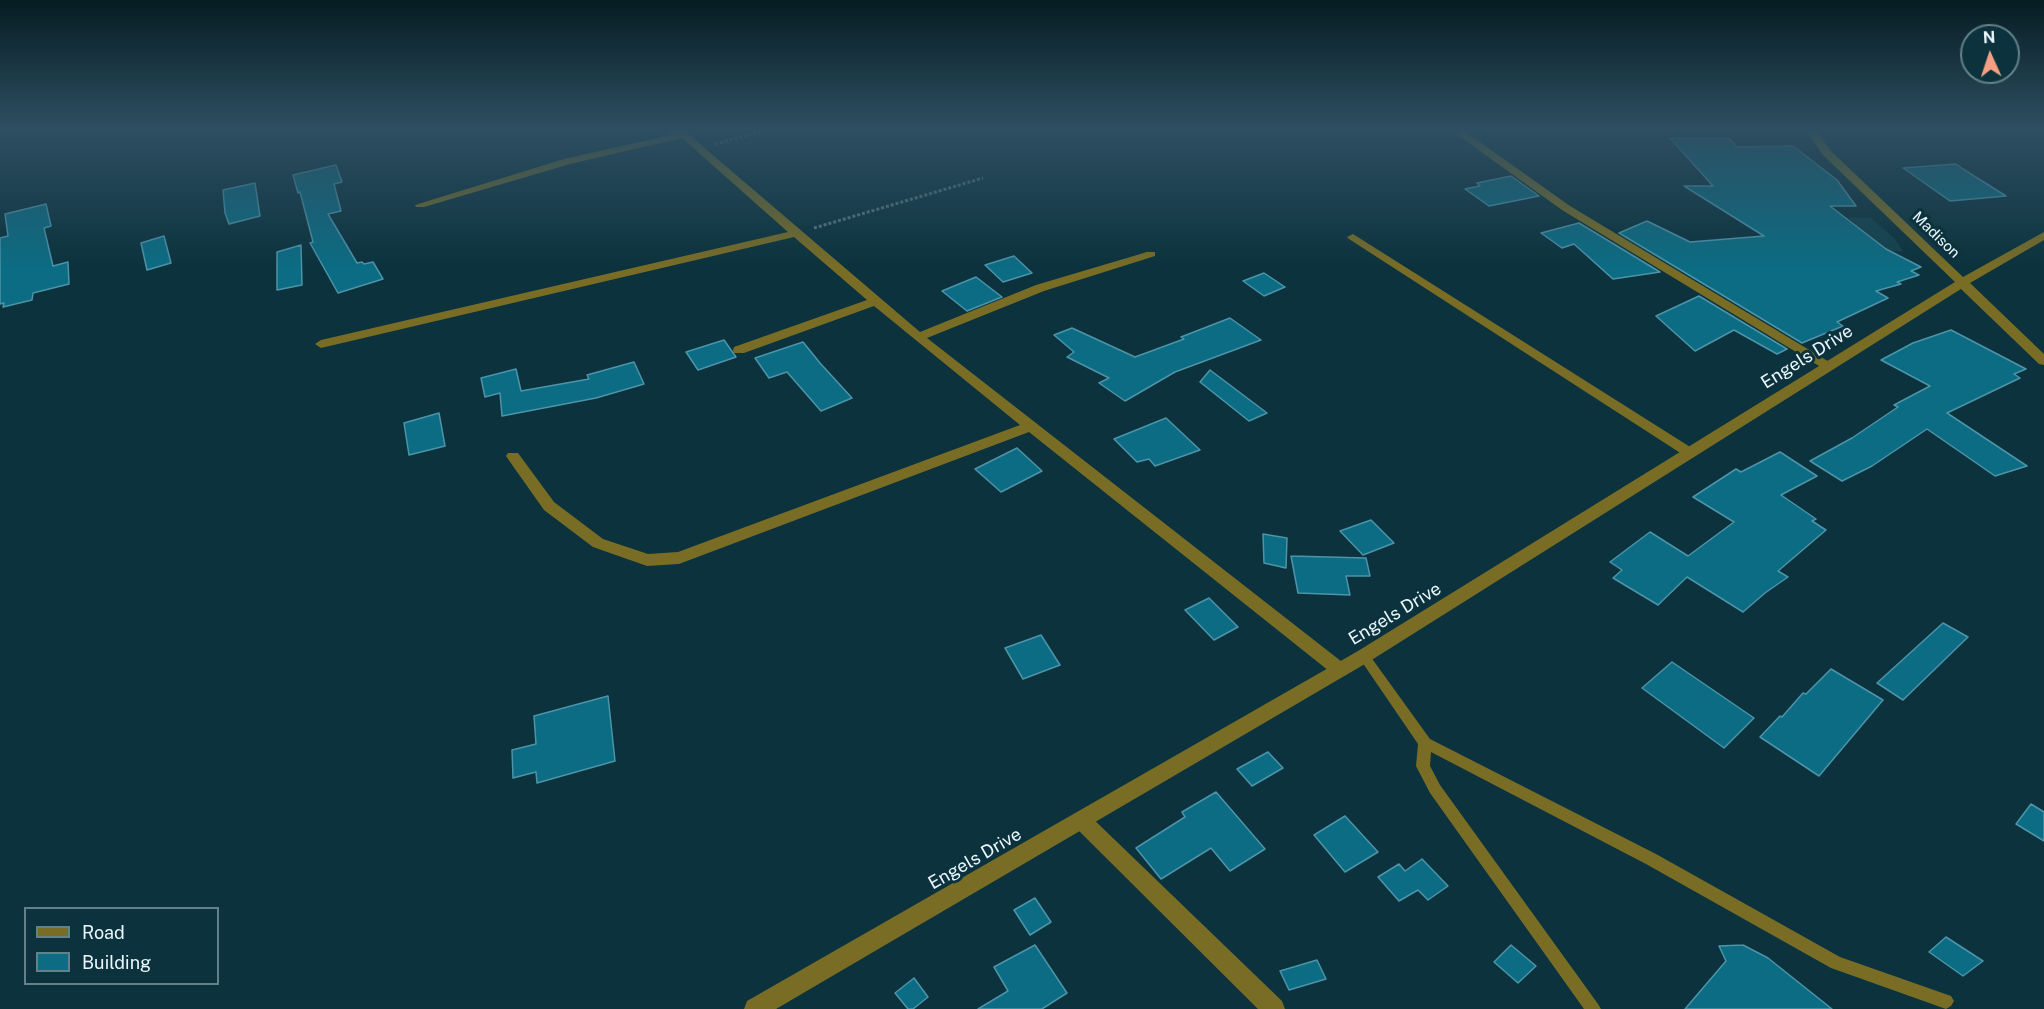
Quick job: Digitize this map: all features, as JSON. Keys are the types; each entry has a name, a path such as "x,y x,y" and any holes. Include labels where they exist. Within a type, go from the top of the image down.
{"street":[{"path":"420,205 521,175"},
{"path":"729,175 918,337 1340,670"},
{"path":"1520,175 1566,208 1829,366"},
{"name":"Madison","path":"1850,175 2044,361"},
{"path":"321,344 796,233"},
{"name":"Engels Drive","path":"755,1009 1364,656 1962,283 2044,235"},
{"path":"1353,237 1690,453"},
{"path":"918,337 1040,288 1151,254"},
{"path":"739,350 875,301"},
{"path":"513,456 549,506 598,543 647,560 680,558 1030,426"},
{"path":"1081,820 1274,1009"}],"lane":[{"path":"1364,656 1425,743 1651,859 1836,963 1946,1001"},
{"path":"1425,743 1423,766 1435,789 1593,1009"}],"path":[{"path":"796,233 983,178"}],"shaded area":[{"path":"1848,217 1871,218 1894,238 1903,251 1875,253 1841,225 1854,224"}],"building":[{"path":"293,175 340,175 342,182 334,184 341,211 328,214 357,263 373,262 383,279 338,293 310,243 313,242 300,192 298,193"},
{"path":"1703,175 1831,175 1856,206 1830,206 1886,249 1921,267 1911,271 1919,275 1897,282 1901,284 1876,291 1888,298 1837,322 1843,326 1802,343 1619,233 1647,221 1690,242 1764,236 1684,186 1713,186"},
{"path":"1913,175 1973,175 2006,196 1950,201"},
{"path":"1511,176 1539,196 1489,206 1465,189 1480,186 1477,183"},
{"path":"255,183 260,216 229,224 225,213 223,190"},
{"path":"46,204 51,226 44,228 53,266 68,262 69,284 33,293 32,300 3,307 4,303 0,304 0,238 8,236 5,214"},
{"path":"1579,223 1660,272 1613,279 1574,244 1562,248 1541,233"},
{"path":"164,236 171,263 147,270 141,243"},
{"path":"301,245 302,285 277,290 277,252"},
{"path":"1014,256 1032,273 1003,282 985,265"},
{"path":"1264,273 1285,287 1264,296 1243,281"},
{"path":"976,277 1002,297 967,311 942,291"},
{"path":"1699,296 1787,349 1777,354 1734,330 1695,351 1656,316"},
{"path":"1230,318 1261,340 1175,372 1125,401 1099,383 1109,378 1067,357 1074,352 1054,335 1072,328 1135,357 1184,339 1181,337"},
{"path":"1951,330 2026,369 2014,374 2020,378 1947,413 2027,466 1995,476 1927,429 1872,466 1842,481 1810,461 1852,438 1898,407 1894,405 1930,386 1881,360 1913,343"},
{"path":"724,340 736,357 698,370 686,352"},
{"path":"803,342 852,398 821,411 787,372 769,378 755,358"},
{"path":"634,362 644,384 596,398 502,416 500,393 485,397 481,378 516,369 521,391 589,379 587,375"},
{"path":"1210,370 1267,413 1249,421 1200,382"},
{"path":"439,413 445,446 409,455 404,423"},
{"path":"1166,418 1200,450 1155,466 1149,459 1137,462 1114,439"},
{"path":"1017,448 1042,471 1001,492 975,469"},
{"path":"1780,452 1817,476 1781,495 1816,519 1812,521 1826,530 1778,571 1788,577 1743,612 1687,577 1658,605 1613,578 1622,570 1610,562 1650,532 1688,556 1734,522 1693,497 1736,469 1741,472"},
{"path":"1371,520 1394,543 1363,555 1340,531"},
{"path":"1263,534 1287,538 1286,568 1264,563"},
{"path":"1291,556 1366,558 1370,576 1346,576 1350,595 1298,593"},
{"path":"1209,598 1238,627 1214,640 1185,610"},
{"path":"1943,623 1968,637 1903,700 1877,683"},
{"path":"1041,635 1060,665 1023,679 1005,648"},
{"path":"1672,662 1754,718 1724,748 1642,688"},
{"path":"1831,669 1883,700 1819,776 1760,737 1803,693 1806,694"},
{"path":"608,696 615,761 537,783 536,772 513,778 512,750 536,744 534,716"},
{"path":"1268,752 1283,768 1252,786 1237,769"},
{"path":"1216,792 1265,849 1230,871 1211,848 1161,879 1136,848 1185,817 1182,812"},
{"path":"2031,804 2044,812 2044,841 2016,824"},
{"path":"1345,816 1378,852 1345,872 1314,835"},
{"path":"1422,859 1448,886 1428,900 1418,890 1399,901 1378,877 1399,864 1405,871"},
{"path":"1035,898 1051,922 1030,935 1014,910"},
{"path":"1946,937 1983,961 1963,976 1929,952"},
{"path":"1035,945 1067,993 1042,1009 978,1009 1008,991 994,967"},
{"path":"1511,945 1536,966 1518,983 1494,962"},
{"path":"1743,945 1768,958 1832,1009 1685,1009 1726,961 1719,946"},
{"path":"1317,960 1326,979 1289,990 1280,971"},
{"path":"914,978 928,997 913,1009 908,1009 895,993"}]}
